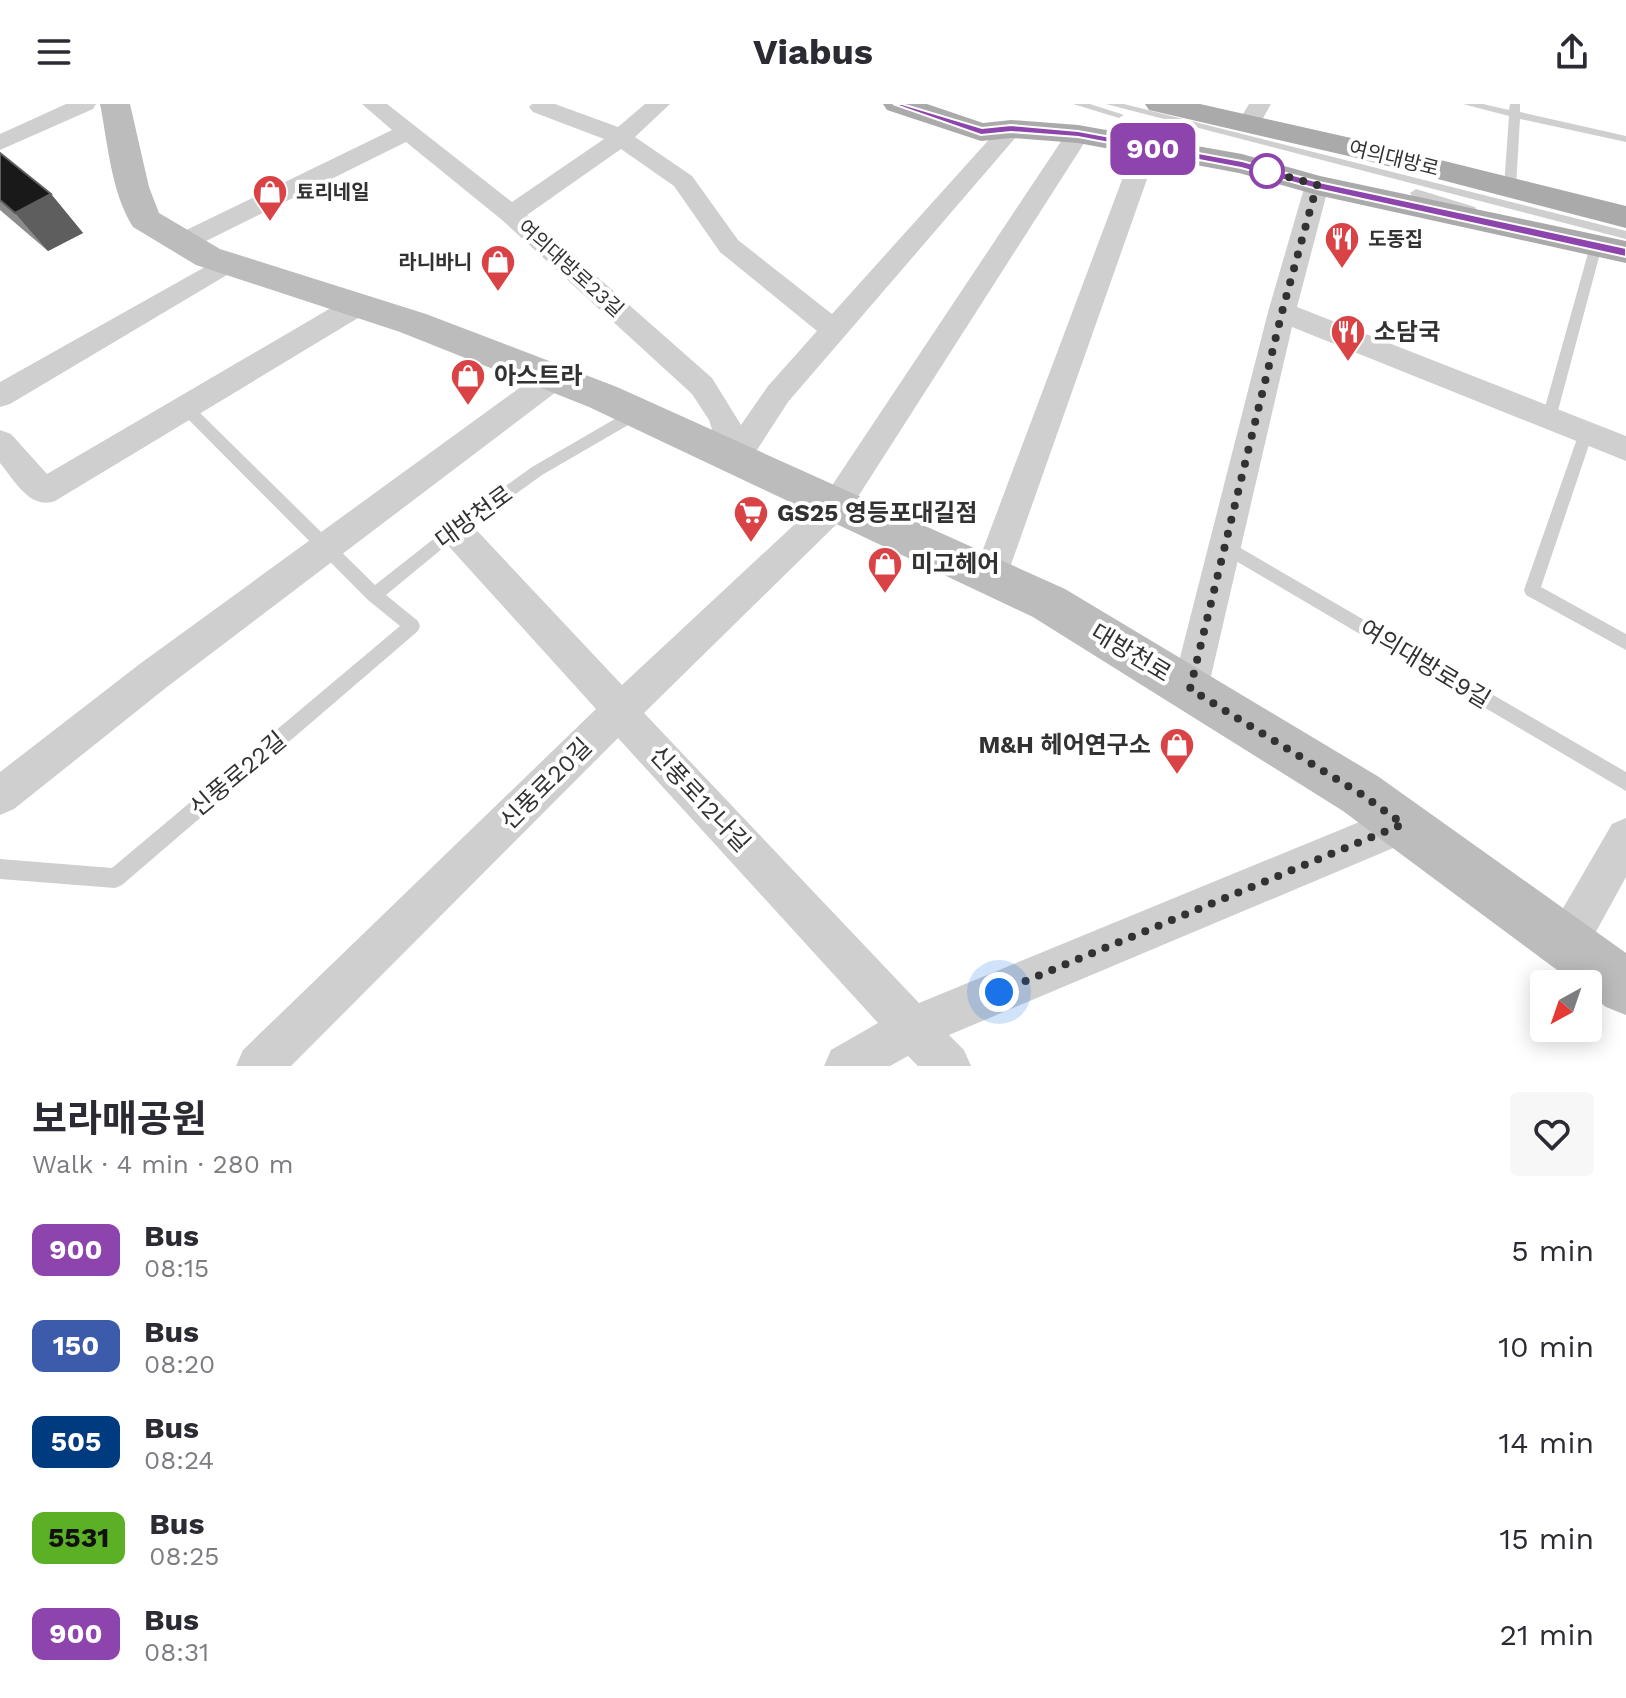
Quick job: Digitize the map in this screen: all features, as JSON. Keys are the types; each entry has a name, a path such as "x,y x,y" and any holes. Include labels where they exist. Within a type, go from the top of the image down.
{"main road":[{"name":"대방천로","path":"115,104 133,187 145,219 208,257 413,323 554,378 637,413 1049,603 1361,794 1626,987"},
{"name":"여의대방로","path":"898,104 1003,121 1078,119 1146,148 1242,164 1317,185 1530,230 1616,244"},
{"name":"여의대방로","path":"1160,104 1254,114 1626,217"}],"street":[{"path":"0,143 85,104"},
{"name":"여의대방로23길","path":"373,104 511,214 702,386 718,404 728,425 735,458"},
{"path":"511,214 621,138 659,104"},
{"path":"541,107 589,123 621,138 683,181 729,246 834,330"},
{"name":"신풍로20길","path":"259,1066 621,710 836,505 1078,119"},
{"path":"735,458 778,394 834,330 1003,121"},
{"path":"183,242 407,132"},
{"path":"990,576 1146,148"},
{"path":"1190,689 1282,312 1317,185"},
{"path":"0,396 228,263"},
{"path":"0,442 44,492 358,305"},
{"path":"1282,312 1626,449"},
{"path":"0,796 154,675 554,378"},
{"name":"신풍로12나길","path":"455,530 621,710 627,721 948,1066"},
{"path":"847,1066 913,1028 1403,824"},
{"path":"1566,944 1626,838"}],"lane":[{"path":"1111,104 1616,244 1549,418"},
{"path":"1468,104 1514,109 1626,139"},
{"path":"1510,187 1514,109"},
{"path":"1078,119 1388,184 1530,230"},
{"path":"187,409 374,595"},
{"name":"대방천로","path":"374,595 455,530 537,471 637,413"},
{"path":"1586,433 1532,590 1626,643"},
{"name":"여의대방로9길","path":"1225,546 1626,782"},
{"name":"신풍로22길","path":"0,869 115,878 412,626 374,595"}],"building":[{"path":"0,153 51,194 15,213 0,200"}],"bus line":[{"name":"900","path":"898,104 981,132 1011,129 1078,134 1242,164 1317,185 1626,252"}],"place":[{"name":"툐리네일","path":"270,223"},
{"name":"도동집","path":"1342,270"},
{"name":"라니바니","path":"498,293"},
{"name":"소담국","path":"1348,363"},
{"name":"아스트라","path":"468,407"},
{"name":"GS25 영등포대길점","path":"751,544"},
{"name":"미고헤어","path":"885,595"},
{"name":"M&H 헤어연구소","path":"1177,776"}],"route":[{"path":"999,992 1403,824 1361,794 1190,689 1282,312 1317,185 1267,171"}]}
